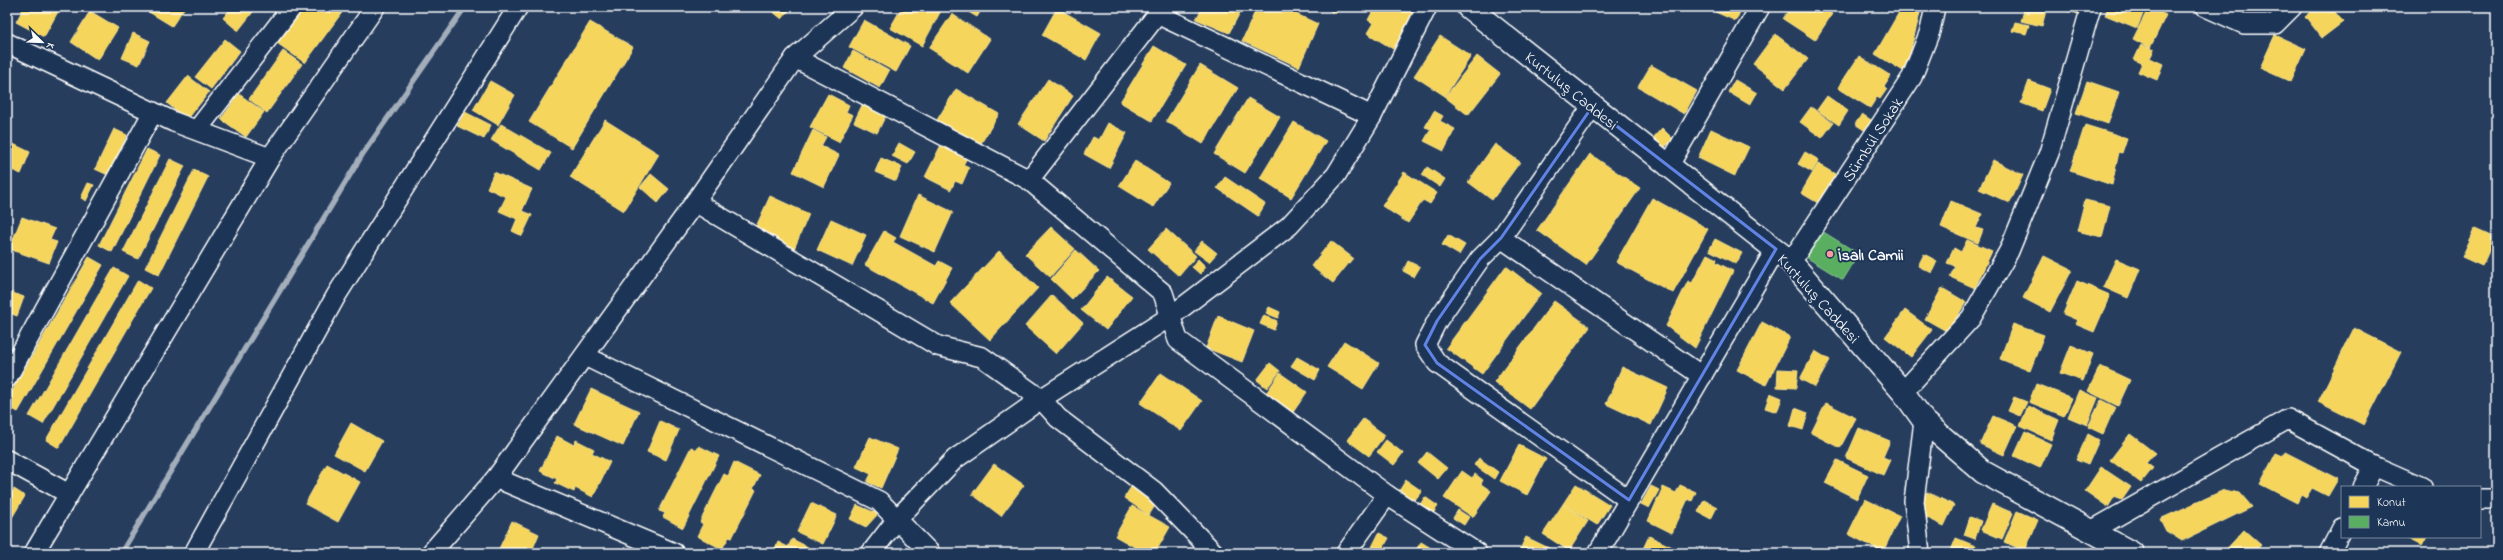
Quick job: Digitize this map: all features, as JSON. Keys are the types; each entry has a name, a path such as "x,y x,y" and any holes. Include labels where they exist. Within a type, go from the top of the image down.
{"main road":[{"name":"Kurtuluş Caddesi","path":"1468,7 1592,107 1783,256 1903,392 1924,421 1983,472 2132,553"}],"street":[{"path":"197,130 292,7"},
{"path":"34,553 270,158 375,7"},
{"path":"200,551 336,296 518,7"},
{"path":"431,553 496,478 695,202 795,58 853,7"},
{"path":"870,553 898,518 955,460 1041,399 1171,316 1289,226 1336,176 1372,116 1427,7"},
{"path":"1668,167 1760,7"},
{"name":"Sümbül Sokak","path":"1598,553 1702,376 1783,256 1912,77 1930,31 1935,7"},
{"path":"1903,392 1971,318 2009,251 2049,153 2091,7"},
{"path":"2206,7 2244,24 2275,24 2292,7"},
{"path":"1029,180 1160,11 1372,116"},
{"path":"7,43 153,112 270,158"},
{"path":"795,58 1029,180 1163,293 1178,340 1387,495 1477,553"},
{"path":"1592,107 1501,238 1480,259 1437,322 1425,345 1437,364 1629,500"},
{"path":"7,378 153,112"},
{"path":"695,202 938,346 982,357 1041,399 1058,418 1154,491 1214,553"},
{"path":"1501,238 1702,376"},
{"path":"585,356 879,501 898,518 930,553"},
{"path":"2091,531 2288,419 2374,466 2420,486"},
{"path":"1920,553 1914,501 1924,421"},
{"path":"7,460 69,494"},
{"path":"2364,486 2374,466"},
{"path":"496,478 668,552"},
{"path":"1346,553 1387,495"},
{"path":"2481,498 2496,499"},
{"path":"2329,553 2341,530"}],"highlighted area":[{"path":"1592,107 1776,249 1629,500 1437,363 1425,345 1437,321 1480,259 1501,238"}],"building: Konut":[{"path":"24,7 60,8 44,37 16,22"},
{"path":"146,7 185,7 172,26 144,9"},
{"path":"232,7 256,8 238,31 223,18"},
{"path":"303,7 346,7 305,63 277,43"},
{"path":"767,7 792,7 782,19"},
{"path":"902,7 943,7 922,46 890,28"},
{"path":"960,7 983,7 977,17"},
{"path":"1203,7 1243,7 1229,33 1196,19"},
{"path":"1257,7 1281,7 1318,24 1299,67 1242,41"},
{"path":"1325,7 1340,7 1335,14"},
{"path":"1375,7 1414,7 1417,9 1393,49 1367,33 1373,23 1368,20"},
{"path":"1704,7 1742,7 1736,21"},
{"path":"1790,7 1821,7 1832,14 1815,40 1783,19"},
{"path":"1902,7 1910,7 1920,13 1905,72 1875,54"},
{"path":"2025,7 2047,7 2042,26 2021,21"},
{"path":"2052,7 2081,7 2079,14"},
{"path":"2108,7 2146,7 2137,28 2105,15"},
{"path":"2149,7 2166,15 2150,48 2133,39"},
{"path":"2317,7 2331,7 2343,22 2322,38 2305,16"},
{"path":"1057,8 1101,33 1086,60 1042,35"},
{"path":"90,11 118,28 98,60 71,42"},
{"path":"952,14 990,39 968,73 929,48"},
{"path":"864,20 910,46 896,72 849,47"},
{"path":"590,22 633,47 572,148 529,122"},
{"path":"2015,22 2029,25 2026,34 2012,31"},
{"path":"133,33 150,41 139,65 122,58"},
{"path":"1775,34 1808,59 1785,89 1753,64"},
{"path":"2275,35 2306,49 2291,82 2260,68"},
{"path":"1440,36 1471,56 1445,96 1414,76"},
{"path":"225,39 240,51 211,89 195,77"},
{"path":"2141,45 2154,50 2150,58 2163,64 2157,80 2138,72 2142,63 2134,60"},
{"path":"1154,46 1186,65 1152,121 1120,102"},
{"path":"283,51 302,64 267,113 249,99"},
{"path":"853,51 889,71 880,88 844,68"},
{"path":"1477,56 1500,74 1468,115 1445,97"},
{"path":"1859,56 1891,76 1884,87 1887,89 1880,99 1877,97 1870,108 1838,88"},
{"path":"1200,65 1238,88 1203,144 1166,121"},
{"path":"1651,65 1697,91 1684,114 1638,87"},
{"path":"188,76 209,92 187,120 167,103"},
{"path":"1048,79 1073,96 1044,141 1018,124"},
{"path":"1735,80 1757,93 1750,105 1728,92"},
{"path":"490,81 515,95 498,125 473,110"},
{"path":"2029,81 2050,89 2042,111 2021,103"},
{"path":"2087,81 2119,92 2108,124 2076,113"},
{"path":"956,89 999,114 980,145 937,120"},
{"path":"239,94 264,112 246,137 221,119"},
{"path":"828,94 849,105 846,112 853,115 839,142 810,127"},
{"path":"1827,96 1848,111 1839,125 1817,110"},
{"path":"866,97 889,109 877,133 854,122"},
{"path":"1248,98 1280,117 1245,173 1214,154"},
{"path":"1811,107 1833,123 1822,138 1800,122"},
{"path":"1434,111 1443,116 1440,121 1455,129 1444,151 1424,141 1431,129 1425,127"},
{"path":"465,112 491,125 484,139 457,126"},
{"path":"1862,114 1874,122 1867,132 1855,124"},
{"path":"605,120 659,154 624,211 570,177"},
{"path":"1294,122 1326,141 1291,198 1260,178"},
{"path":"1108,123 1127,133 1109,168 1084,154 1093,137 1099,140"},
{"path":"501,124 551,153 541,170 491,140"},
{"path":"2085,125 2127,138 2122,153 2119,152 2112,185 2070,171"},
{"path":"1662,128 1673,139 1664,148 1653,138"},
{"path":"114,129 127,135 108,175 95,169"},
{"path":"1711,129 1749,147 1735,176 1698,158"},
{"path":"813,130 826,137 821,146 839,155 824,187 793,172"},
{"path":"7,141 30,152 21,174 7,168"},
{"path":"943,141 969,154 963,165 969,168 962,184 955,181 951,190 925,177"},
{"path":"899,143 915,152 908,164 892,156"},
{"path":"1495,144 1520,162 1492,200 1468,182"},
{"path":"147,149 160,155 112,252 99,245"},
{"path":"1805,152 1819,160 1812,172 1798,164"},
{"path":"1590,154 1640,188 1586,265 1537,230"},
{"path":"881,158 902,167 896,181 875,172"},
{"path":"170,159 185,166 138,259 123,252"},
{"path":"1993,160 2023,175 2010,203 1979,189"},
{"path":"1135,161 1169,183 1153,207 1119,186"},
{"path":"1818,164 1835,174 1818,203 1801,193"},
{"path":"1427,167 1445,179 1440,187 1422,175"},
{"path":"194,170 208,177 159,275 145,268"},
{"path":"494,172 532,189 522,211 532,215 522,236 512,231 517,219 499,211 506,197 487,188"},
{"path":"1404,172 1437,193 1430,204 1423,200 1408,223 1382,206"},
{"path":"651,174 669,189 658,203 640,187"},
{"path":"1225,177 1265,204 1258,216 1217,188"},
{"path":"88,183 94,185 86,201 81,198"},
{"path":"918,195 953,212 935,252 900,236"},
{"path":"770,196 809,214 794,249 754,231"},
{"path":"1652,198 1708,229 1673,293 1616,262"},
{"path":"2085,200 2110,206 2102,237 2077,231"},
{"path":"1951,201 1982,214 1976,228 1983,230 1978,243 1941,227"},
{"path":"22,217 55,229 50,240 57,242 49,263 9,249"},
{"path":"831,219 866,235 852,266 817,250"},
{"path":"1051,227 1075,249 1050,277 1025,254"},
{"path":"1166,229 1196,256 1179,276 1148,249"},
{"path":"2475,229 2495,238 2482,266 2462,257"},
{"path":"884,231 896,238 893,242 936,266 939,261 952,268 933,303 865,265"},
{"path":"1448,235 1465,245 1459,255 1442,245"},
{"path":"1715,239 1742,253 1736,264 1709,250"},
{"path":"1967,240 1992,251 1975,288 1950,277 1955,266 1947,263 1954,248 1961,252"},
{"path":"1202,241 1217,253 1209,262 1194,251"},
{"path":"1331,241 1353,258 1333,283 1311,266"},
{"path":"1076,250 1099,271 1072,299 1051,279"},
{"path":"999,251 1038,288 990,340 950,303"},
{"path":"1707,254 1717,259 1716,262 1733,271 1695,348 1666,326 1688,281 1692,283"},
{"path":"1924,254 1937,261 1932,273 1918,266"},
{"path":"2044,256 2072,270 2050,312 2023,298"},
{"path":"89,257 103,265 18,412 7,406 7,400"},
{"path":"1198,259 1206,267 1200,274 1192,267"},
{"path":"2116,259 2140,269 2128,298 2103,287"},
{"path":"1408,261 1420,267 1414,277 1403,271"},
{"path":"1506,266 1541,293 1482,374 1446,348"},
{"path":"114,268 128,276 43,424 29,416"},
{"path":"1107,277 1132,296 1106,330 1081,310"},
{"path":"138,280 151,288 59,448 46,440"},
{"path":"2077,281 2110,295 2094,332 2075,324 2077,320 2063,314"},
{"path":"1942,288 1966,302 1948,332 1925,319"},
{"path":"7,291 24,297 17,316 7,312"},
{"path":"1052,295 1083,323 1056,354 1025,326"},
{"path":"1554,301 1590,327 1530,409 1494,382"},
{"path":"1269,307 1280,312 1278,318 1266,313"},
{"path":"1905,310 1932,330 1911,357 1885,337"},
{"path":"1264,315 1277,321 1274,330 1260,324"},
{"path":"1218,316 1254,331 1242,362 1206,348"},
{"path":"1762,322 1790,337 1766,385 1737,370"},
{"path":"2013,324 2044,335 2030,371 2000,359"},
{"path":"2354,328 2401,352 2364,425 2318,402"},
{"path":"1344,341 1379,363 1363,389 1327,367"},
{"path":"2071,345 2093,354 2083,381 2060,373"},
{"path":"1815,351 1830,360 1815,387 1800,379"},
{"path":"1297,357 1320,370 1315,380 1291,366"},
{"path":"1270,363 1280,371 1267,388 1257,380"},
{"path":"2100,366 2130,380 2118,406 2088,391"},
{"path":"1622,367 1668,388 1651,425 1606,404"},
{"path":"1778,369 1798,370 1796,388 1777,387"},
{"path":"1161,373 1202,401 1181,431 1140,403"},
{"path":"1280,373 1307,392 1289,418 1262,399"},
{"path":"2036,384 2072,398 2064,416 2029,402"},
{"path":"591,389 639,411 623,446 574,424"},
{"path":"2079,390 2098,398 2087,425 2068,417"},
{"path":"1770,393 1782,398 1777,412 1765,408"},
{"path":"2014,397 2027,402 2020,416 2008,411"},
{"path":"2101,400 2115,407 2103,434 2088,427"},
{"path":"1826,403 1856,418 1840,448 1811,433"},
{"path":"2028,406 2059,420 2051,440 2020,426"},
{"path":"1795,408 1808,413 1803,430 1790,426"},
{"path":"1993,416 2017,426 2004,455 1980,444"},
{"path":"1363,419 1385,435 1369,456 1347,440"},
{"path":"660,421 679,430 666,460 647,452"},
{"path":"351,423 382,441 365,471 334,454"},
{"path":"1859,428 1890,441 1883,457 1890,460 1883,475 1846,458"},
{"path":"2025,432 2051,444 2040,468 2014,456"},
{"path":"2088,434 2099,440 2088,465 2076,460"},
{"path":"2130,434 2155,453 2146,463 2153,468 2141,483 2110,460"},
{"path":"557,436 574,445 576,440 594,449 592,453 610,462 593,497 575,488 574,492 555,483 557,479 540,471"},
{"path":"870,437 898,449 881,488 867,482 871,474 856,467"},
{"path":"1386,440 1403,453 1394,465 1377,452"},
{"path":"1519,445 1546,459 1527,495 1500,481"},
{"path":"699,446 719,456 683,528 663,517 665,513 659,511 691,447 697,450"},
{"path":"1427,452 1447,468 1438,479 1418,463"},
{"path":"2285,452 2338,479 2328,496 2312,488 2306,498 2301,495 2297,503 2260,484 2276,453 2283,456"},
{"path":"1479,458 1498,472 1494,479 1474,465"},
{"path":"1837,460 1868,475 1857,499 1825,483"},
{"path":"734,462 760,475 753,489 756,490 732,538 729,537 722,549 697,536 703,524 700,522 724,474 728,476"},
{"path":"327,464 360,482 338,522 305,504"},
{"path":"994,464 1024,485 1001,516 972,494"},
{"path":"2101,467 2131,487 2122,500 2115,496 2108,507 2085,491"},
{"path":"1462,471 1472,478 1475,474 1483,480 1481,484 1491,491 1473,517 1444,498"},
{"path":"1406,480 1422,491 1414,501 1399,491"},
{"path":"1576,484 1610,505 1597,525 1563,504"},
{"path":"1680,485 1696,492 1692,501 1688,499 1672,533 1648,521 1663,487 1676,493"},
{"path":"1651,486 1659,490 1649,508 1641,504"},
{"path":"1131,487 1156,504 1149,515 1124,498"},
{"path":"14,489 25,496 7,526 7,500"},
{"path":"2224,490 2240,493 2252,507 2182,541 2166,531 2160,519"},
{"path":"1927,492 1954,505 1944,526 1917,513"},
{"path":"1425,497 1438,506 1430,518 1417,509"},
{"path":"1865,499 1900,516 1883,552 1848,534"},
{"path":"1704,500 1717,507 1711,519 1698,512"},
{"path":"811,503 837,515 823,544 797,532"},
{"path":"1563,504 1588,521 1569,551 1543,534"},
{"path":"1992,504 2013,513 2002,539 1981,530"},
{"path":"857,505 878,514 866,527 850,519"},
{"path":"1132,506 1170,527 1155,553 1145,553 1115,536"},
{"path":"1458,510 1469,517 1464,525 1453,518"},
{"path":"2017,511 2038,520 2025,551 2004,542"},
{"path":"1970,517 1981,521 1975,539 1964,535"},
{"path":"512,521 539,534 531,553 497,553"},
{"path":"2244,530 2261,545 2254,553 2223,553"},
{"path":"1379,533 1389,538 1381,552 1372,547"},
{"path":"1649,536 1683,552 1641,553"},
{"path":"1526,537 1555,551 1554,553 1518,553"},
{"path":"1956,538 1990,552 1950,553"},
{"path":"2406,538 2426,538 2422,546"},
{"path":"792,539 808,547 805,553 773,553 778,542 788,547"},
{"path":"1421,542 1439,553 1414,553"}],"building: Kamu":[{"name":"İsalı Camii","path":"1817,228 1859,254 1843,280 1801,254"}],"waterway":[{"path":"121,553 362,155 465,7"}],"place":[{"name":"İsalı Camii","path":"1830,254"}]}
